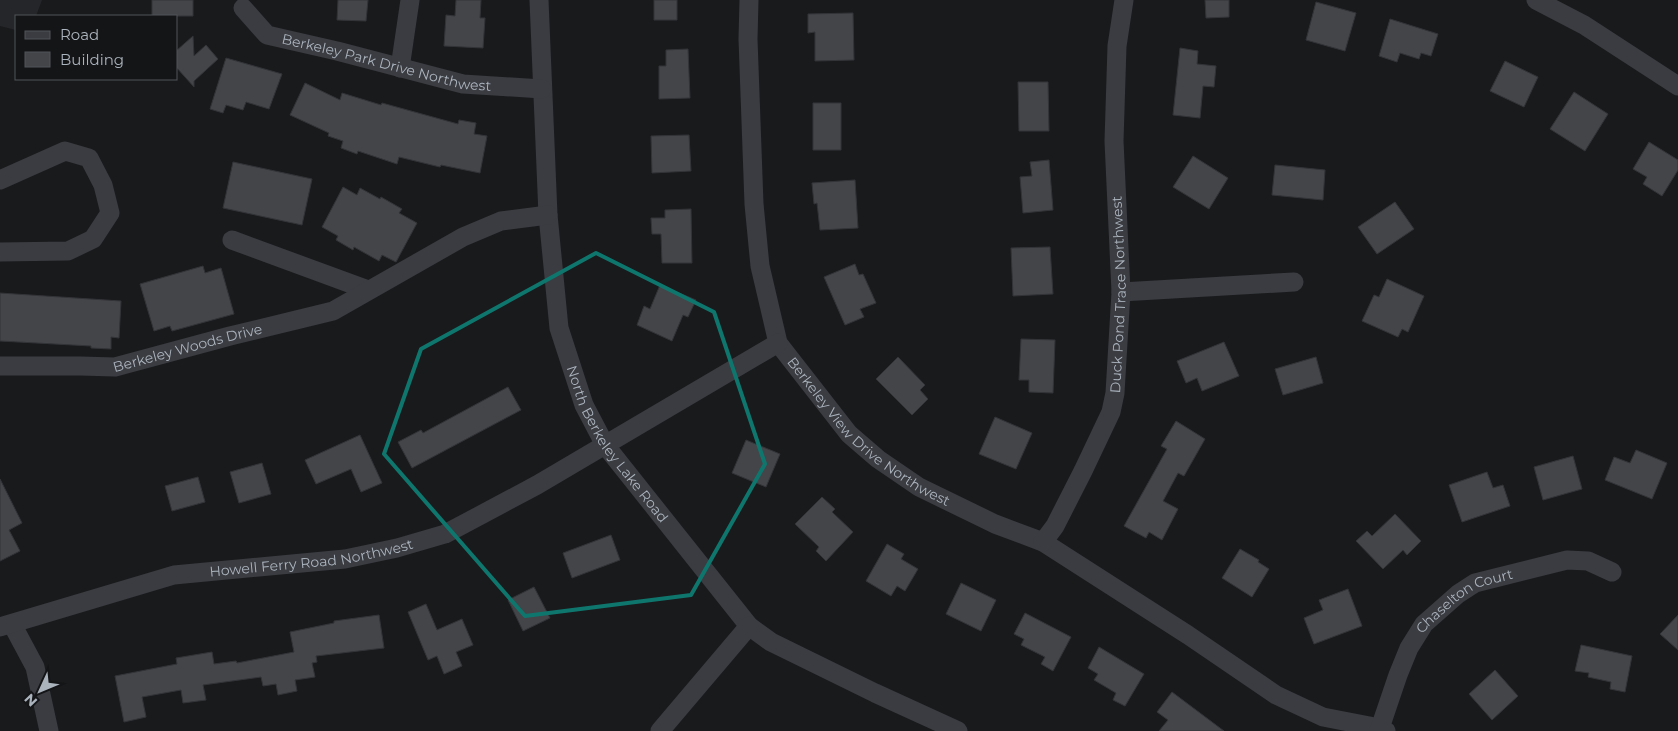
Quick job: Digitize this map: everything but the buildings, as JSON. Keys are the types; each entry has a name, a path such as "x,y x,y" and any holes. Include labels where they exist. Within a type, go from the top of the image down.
{"street":[{"path":"400,68 410,0"},
{"name":"North Berkeley Lake Road","path":"539,0 548,215 559,328 584,405 605,445 749,626 780,646 958,731"},
{"name":"Berkeley View Drive Northwest","path":"749,0 748,39 754,204 760,266 778,342 850,434 878,460 919,487 994,524 1043,542 1188,635 1276,695 1323,717 1383,729"},
{"name":"Duck Pond Trace Northwest","path":"1043,542 1055,526 1110,412 1116,393 1121,292 1114,141 1117,46 1124,0"},
{"path":"1536,0 1584,25 1678,86"},
{"name":"Berkeley Park Drive Northwest","path":"244,8 267,35 463,84 542,89"},
{"path":"0,180 65,151 89,158 103,186 110,213 93,239 68,251 0,252"},
{"name":"Berkeley Woods Drive","path":"0,366 115,367 333,311 463,237 501,221 548,215"},
{"path":"232,240 368,290"},
{"path":"1121,292 1294,282"},
{"name":"Howell Ferry Road Northwest","path":"6,625 174,575 345,559 397,548 445,534 538,485 778,342"},
{"name":"Chaselton Court","path":"1383,729 1398,675 1409,648 1424,624 1458,594 1475,583 1567,560 1588,561 1612,572"},
{"path":"6,625 35,667 49,731"},
{"path":"660,731 749,626"}],"highlighted area":[{"path":"596,253 714,312 765,464 691,595 525,616 384,454 421,349"}],"shaded area":[{"path":"0,0 42,0 36,15 15,15 15,30 0,26"}]}
